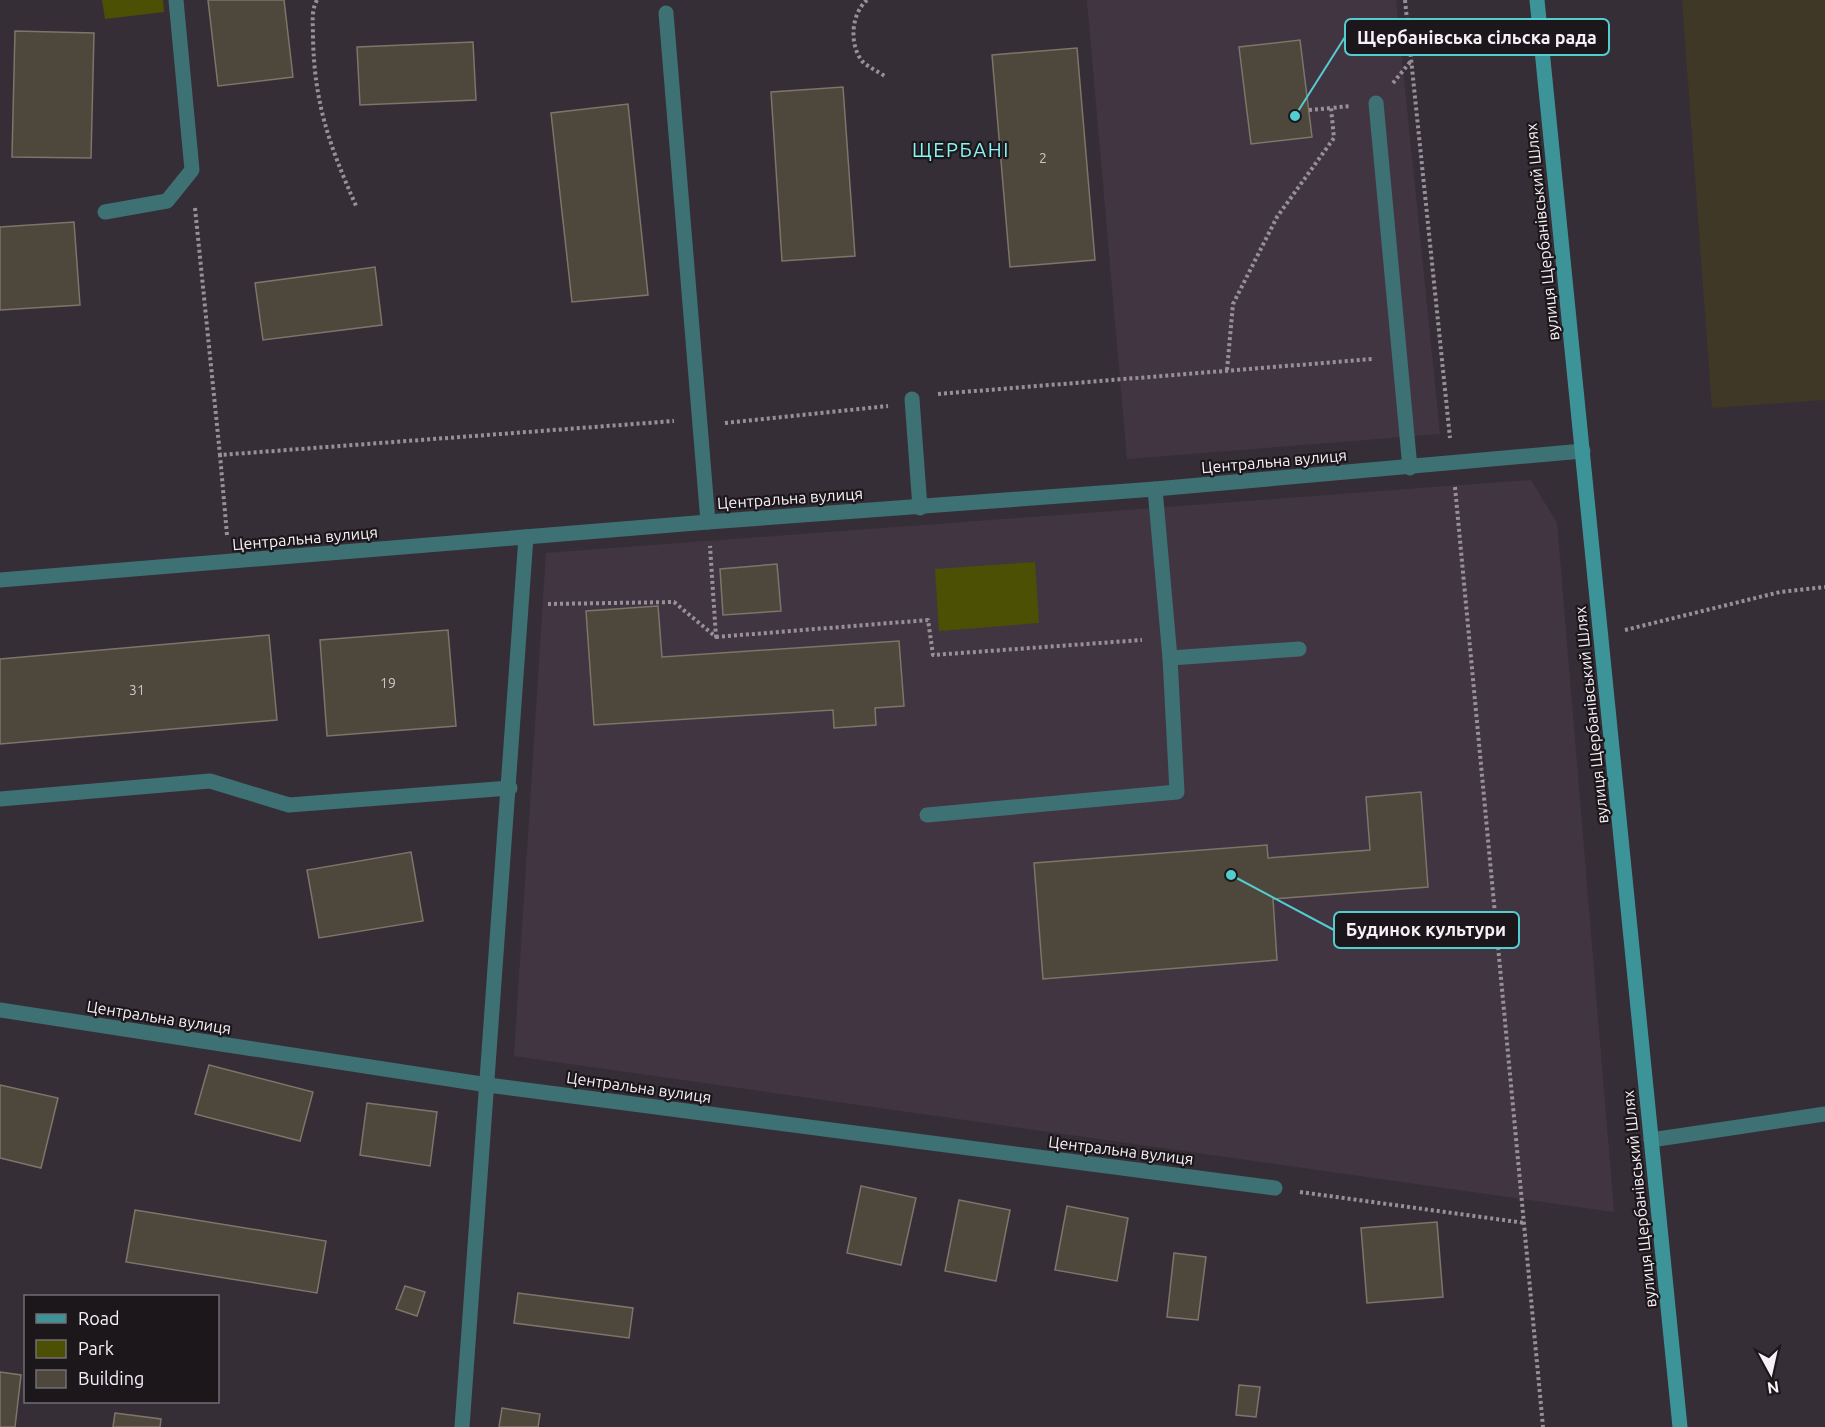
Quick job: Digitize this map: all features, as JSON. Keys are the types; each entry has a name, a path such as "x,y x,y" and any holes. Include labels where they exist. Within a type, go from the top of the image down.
{"main road":[{"name":"вулиця Щербанівський Шлях","path":"1537,0 1680,1427"}],"street":[{"path":"105,212 167,201 192,170 176,0"},
{"path":"666,13 708,522"},
{"path":"1376,103 1410,468"},
{"path":"912,401 920,508"},
{"name":"Центральна вулиця","path":"0,580 708,522 1155,489 1583,451"},
{"path":"927,815 1177,792 1170,658 1155,489"},
{"path":"462,1427 510,788 526,537"},
{"path":"1170,658 1299,649"},
{"path":"0,799 210,781 289,805 510,788"},
{"name":"Центральна вулиця","path":"0,1010 488,1085 1275,1188"},
{"path":"1651,1140 1825,1114"}],"path":[{"path":"317,0 313,7 314,55 322,122 357,208"},
{"path":"867,0 856,15 853,40 863,62 886,77"},
{"path":"1405,0 1452,464 1543,1427"},
{"path":"1309,110 1331,108"},
{"path":"1227,370 1233,303 1277,217 1334,138"},
{"path":"192,170 230,562"},
{"path":"220,455 685,420 700,425 912,401 924,402 928,394 1401,357"},
{"path":"708,522 716,637"},
{"path":"1601,635 1780,592 1825,587"},
{"path":"522,605 674,602 716,637 928,620 933,655 1168,638"},
{"path":"1275,1188 1525,1223"}],"shaded area":[{"path":"1087,0 1396,0 1440,434 1127,459"},
{"path":"1682,0 1825,0 1825,400 1712,408"},
{"path":"1531,480 1557,523 1614,1212 514,1056 546,553"}],"green space":[{"path":"102,0 163,0 164,12 105,19"},
{"path":"1035,562 1039,623 939,631 935,569"}],"building":[{"path":"208,0 284,0 293,77 218,86"},
{"path":"15,31 94,33 91,158 12,157"},
{"path":"1300,40 1312,137 1251,144 1239,47"},
{"path":"473,42 476,100 360,105 357,47"},
{"path":"1077,48 1095,260 1010,267 992,55"},
{"path":"843,87 855,256 782,261 771,92"},
{"path":"628,104 648,295 572,302 551,113"},
{"path":"74,222 80,305 0,310 0,227"},
{"path":"375,267 382,325 263,340 255,283"},
{"path":"777,564 781,611 723,615 720,569"},
{"path":"658,606 662,657 899,641 904,706 875,708 876,725 834,728 833,710 594,725 586,611"},
{"path":"448,630 456,726 327,736 320,640"},
{"path":"269,635 277,720 0,744 0,659"},
{"path":"1421,792 1428,887 1273,899 1277,960 1043,979 1034,863 1267,845 1268,858 1370,850 1366,797"},
{"path":"411,852 423,921 319,938 307,870"},
{"path":"209,1065 313,1092 300,1141 195,1114"},
{"path":"0,1085 58,1098 41,1168 0,1158"},
{"path":"367,1103 437,1112 430,1166 360,1155"},
{"path":"861,1186 916,1198 901,1265 847,1253"},
{"path":"959,1200 1010,1210 996,1281 945,1271"},
{"path":"1067,1206 1128,1218 1117,1281 1055,1270"},
{"path":"135,1210 326,1241 317,1293 126,1262"},
{"path":"1437,1222 1443,1297 1367,1303 1361,1228"},
{"path":"1174,1253 1206,1257 1198,1320 1167,1317"},
{"path":"405,1286 425,1292 417,1316 396,1309"},
{"path":"518,1293 633,1308 629,1338 514,1323"},
{"path":"0,1372 21,1375 15,1427 0,1427"},
{"path":"1239,1385 1260,1387 1256,1417 1236,1415"},
{"path":"502,1408 540,1414 538,1427 499,1427"},
{"path":"115,1413 161,1419 160,1427 113,1427"}],"place":[{"name":"Щербанівська сільска рада","path":"1295,116"},
{"name":"Будинок культури","path":"1231,875"}],"district":[{"name":"ЩЕРБАНІ","path":"961,150"}]}
